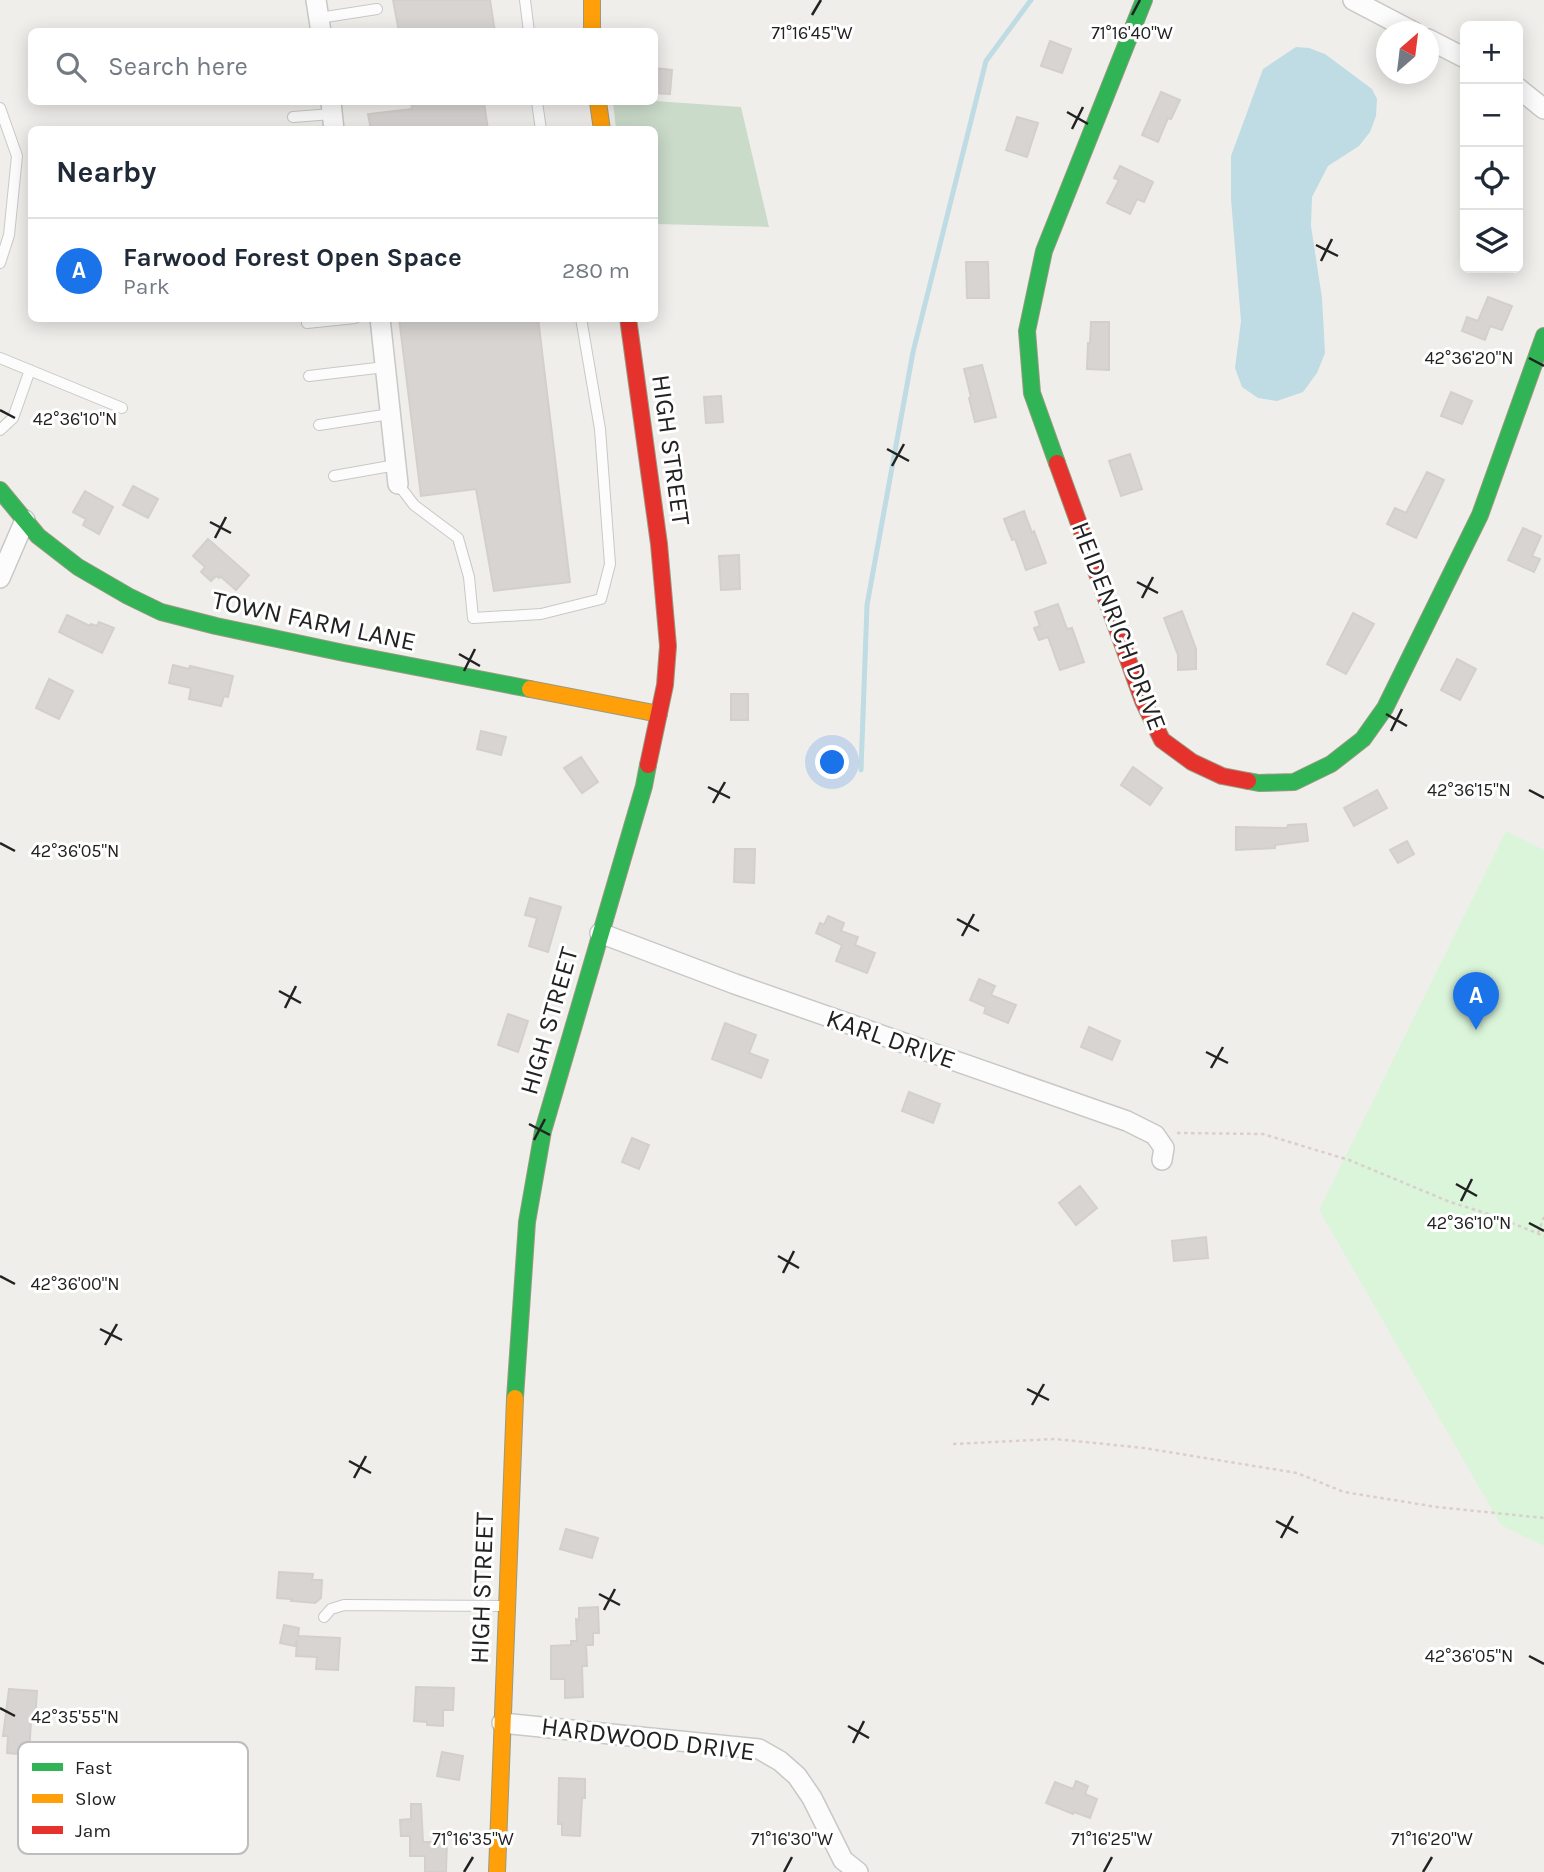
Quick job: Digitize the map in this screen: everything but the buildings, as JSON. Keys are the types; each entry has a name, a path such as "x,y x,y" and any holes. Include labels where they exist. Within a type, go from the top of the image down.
{"street":[{"path":"592,0 592,28"},
{"name":"HEIDENRICH DRIVE","path":"1144,0 1044,251 1027,331 1032,393 1143,701 1163,740 1192,762 1222,776 1271,783 1294,782 1331,764 1363,739 1385,708 1479,515 1544,336"},
{"path":"1353,0 1393,21"},
{"path":"1439,44 1460,55"},
{"path":"1523,92 1544,109"},
{"path":"598,105 601,126"},
{"path":"380,322 397,475"},
{"name":"HIGH STREET","path":"497,1872 512,1435 527,1222 543,1131 643,786 665,685 668,646 665,602 629,322"},
{"name":"TOWN FARM LANE","path":"0,491 38,536 78,567 161,612 344,653 659,714"},
{"path":"0,578 25,520"},
{"name":"KARL DRIVE","path":"600,933 735,984 1127,1121 1152,1133"},
{"path":"1152,1133 1164,1148 1163,1160"},
{"name":"HARDWOOD DRIVE","path":"502,1723 759,1749 780,1760 797,1776 812,1798 843,1860 858,1872"}],"lane":[{"path":"526,0 529,28"},
{"path":"319,16 377,9"},
{"path":"537,105 540,126"},
{"path":"0,108 18,156 9,234 0,263"},
{"path":"293,117 332,115"},
{"path":"307,323 317,322"},
{"path":"334,476 397,475 414,505 458,538 469,577 474,618 541,614 601,599 610,564 600,429 582,322"},
{"path":"0,358 122,408"},
{"path":"309,376 385,367"},
{"path":"0,430 13,418 30,370"},
{"path":"319,425 390,414"},
{"path":"324,1617 331,1609 344,1605 506,1606"}],"path":[{"path":"1152,1133 1263,1134 1349,1160 1450,1202 1544,1236"},
{"path":"1538,1233 1544,1217"},
{"path":"953,1444 1055,1439 1144,1448 1297,1473 1344,1492 1437,1507 1544,1518"}],"green space":[{"path":"658,101 741,107 769,227 658,224 658,126 616,126 613,105 658,105"},
{"path":"1506,831 1544,850 1544,1546 1501,1525 1319,1210"}],"water":[{"path":"1296,47 1325,54 1372,89 1377,99 1376,116 1370,132 1359,146 1328,166 1312,197 1311,226 1322,298 1325,353 1317,373 1303,392 1277,401 1258,398 1242,387 1235,368 1241,321 1231,199 1231,156 1263,69"}],"waterway":[{"path":"861,770 867,605 913,352 986,61 1031,0"}],"traffic: fast":[{"path":"1057,463 1032,393 1027,331 1044,251 1144,0"},
{"path":"1248,781 1294,782 1331,764 1363,739 1385,708 1480,515 1544,336"},
{"path":"0,490 38,536 78,567 161,612 344,653 530,689"},
{"path":"515,1398 527,1222 543,1131 648,765"}],"traffic: slow":[{"path":"592,0 592,28"},
{"path":"598,105 601,126"},
{"path":"530,689 659,714"},
{"path":"497,1872 515,1398"}],"traffic: jam":[{"path":"629,322 659,544 668,646 665,685 648,765"},
{"path":"1057,463 1143,701 1162,740 1192,762 1222,776 1248,781"}],"place":[{"name":"Farwood Forest Open Space","path":"1476,1030"}]}
